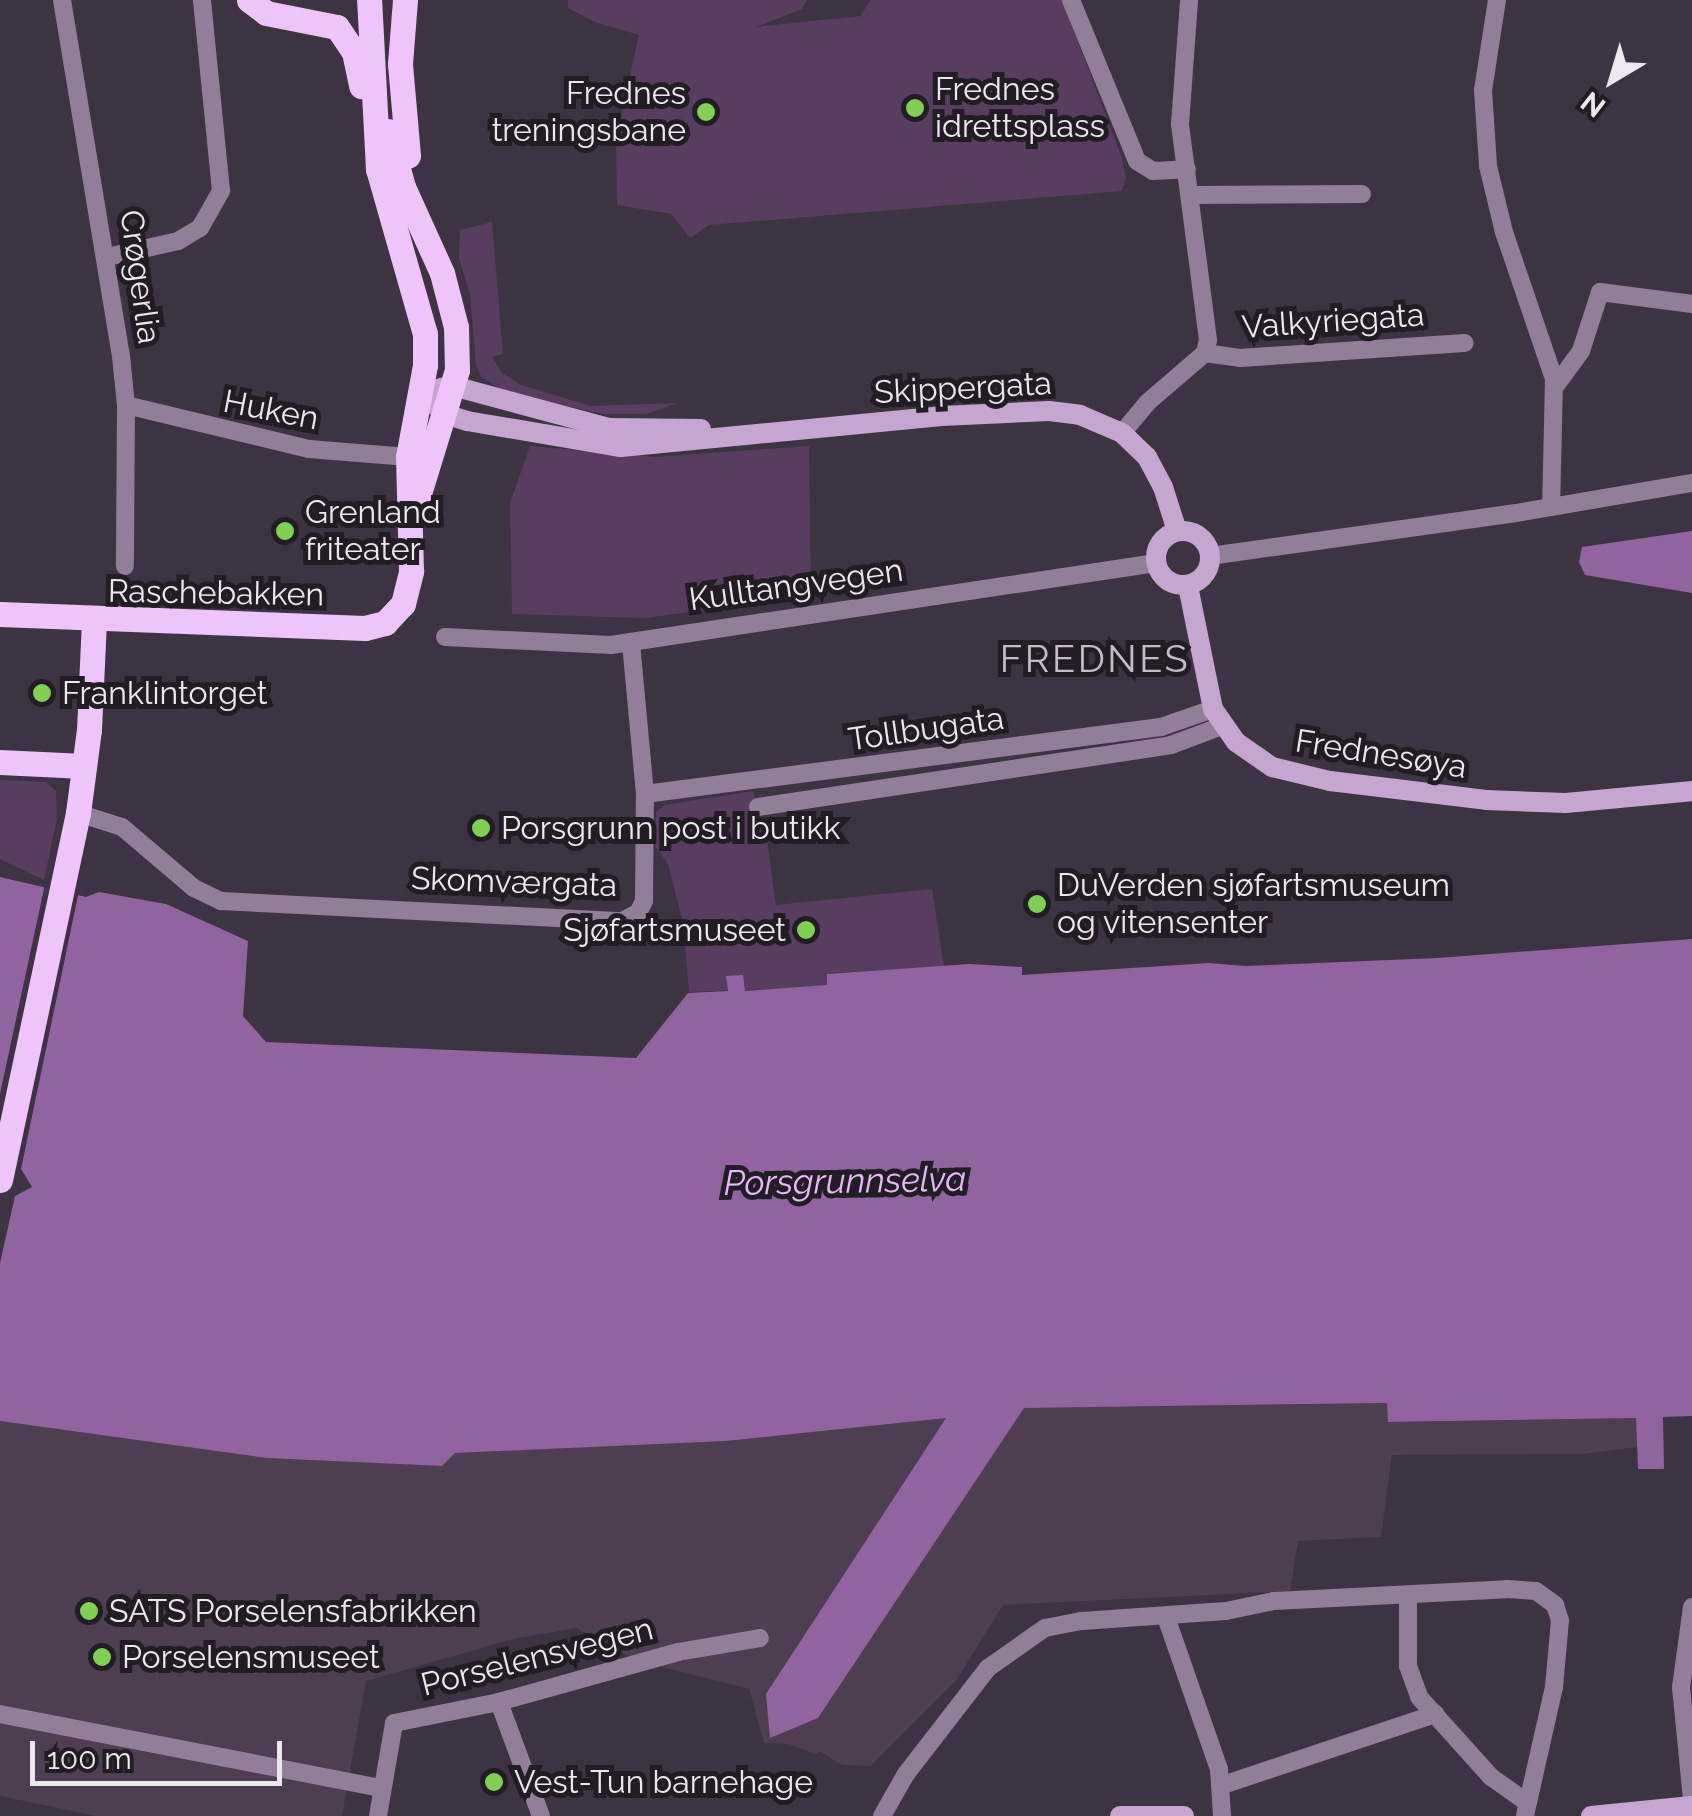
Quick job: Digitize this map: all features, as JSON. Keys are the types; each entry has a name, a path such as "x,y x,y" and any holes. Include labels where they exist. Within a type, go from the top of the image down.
{"main road":[{"path":"248,0 266,12 326,22 344,34 356,59 378,169"},
{"name":"Raschebakken","path":"0,1180 78,813 94,618 377,626 396,615 408,593 408,457 420,392 424,322 378,169 369,0"},
{"path":"405,0 401,93 416,215"},
{"name":"Raschebakken","path":"374,66 394,160 452,309 458,349 453,386 421,479 410,536"},
{"path":"0,614 94,618"},
{"path":"0,762 84,766"}],"street":[{"name":"Crøgerlia","path":"62,0 107,257 126,405 125,566"},
{"path":"107,257 178,241 200,228 222,191 202,0"},
{"path":"1071,0 1137,161 1153,171 1186,170"},
{"path":"1122,433 1148,402 1205,353 1207,314 1180,124 1189,0"},
{"path":"1497,0 1483,90 1488,166 1504,232 1550,363 1554,388 1550,507"},
{"path":"1190,195 1362,194"},
{"path":"1554,388 1582,350 1600,292 1692,304"},
{"name":"Valkyriegata","path":"1205,353 1240,358 1464,343"},
{"name":"Skippergata","path":"420,392 453,386 609,428 748,433 1033,411 1080,415 1122,433 1154,470 1177,532"},
{"name":"Skippergata","path":"420,392 445,414 551,438 621,447 704,442 748,433"},
{"name":"Huken","path":"126,405 309,450 408,457"},
{"path":"1210,556 1692,483"},
{"path":"1177,532 1195,534 1210,556 1205,575 1188,586 1171,584 1156,563 1158,546 1177,532"},
{"name":"Kulltangvegen","path":"445,637 612,645 1156,563"},
{"path":"758,807 1171,745 1218,718 1188,586"},
{"name":"Skomværgata","path":"78,813 122,828 205,896 220,901 622,921 638,912 644,901 644,794 631,642"},
{"name":"Frednesøya","path":"1218,718 1258,760 1330,782 1535,802 1692,791"},
{"name":"Tollbugata","path":"644,794 1218,718"},
{"path":"882,1816 988,1668 1014,1646 1046,1628 1082,1621 1166,1617 1274,1601 1526,1590 1555,1605 1560,1645 1525,1809"},
{"path":"1408,1595 1408,1666 1419,1697 1525,1809"},
{"path":"1591,1816 1692,1803 1681,1687 1684,1639 1692,1607"},
{"path":"1166,1617 1223,1785 1222,1816"},
{"name":"Porselensvegen","path":"378,1816 394,1724 498,1702 678,1652 760,1638"},
{"path":"498,1702 541,1816"},
{"path":"0,1714 382,1788"},
{"path":"1223,1785 1435,1714"},
{"path":"1120,1816 1184,1816"}],"shaded area":[{"path":"568,0 807,0 802,9 756,27 860,16 871,0 1062,0 1122,158 1126,179 1122,191 709,225 690,238 671,214 617,205 616,138 639,35 595,22 568,8"},
{"path":"492,222 503,354 492,357 502,373 521,385 591,406 677,403 647,414 603,414 508,393 482,378 476,365 470,294 459,258 460,230"},
{"path":"530,446 654,457 809,446 811,595 646,618 512,614 510,503"},
{"path":"0,780 46,782 56,791 57,818 44,880 0,859"},
{"path":"753,791 766,834 776,905 932,889 944,967 829,973 828,985 799,988 689,992 683,922 668,864 655,846 656,812 665,805"},
{"path":"1388,1403 1388,1422 1637,1418 1638,1447 1583,1454 1392,1455 1381,1537 1298,1541 1290,1591 1003,1605 957,1679 870,1766 842,1765 819,1751 816,1754 788,1744 764,1743 749,1689 636,1660 576,1628 513,1639 366,1681 342,1816 96,1816 0,1796 0,1421 266,1458 441,1466 454,1453 726,1441 947,1417 940,1428 1024,1408"}],"water":[{"path":"1692,531 1692,593 1585,575 1579,562 1582,547"},
{"name":"Porsgrunnselva","path":"0,877 86,897 99,892 166,904 248,941 243,1016 266,1042 636,1058 688,993 728,991 726,976 743,975 745,991 827,985 827,974 969,964 1022,967 1022,975 1209,963 1245,966 1437,958 1692,939 1692,1416 1663,1417 1664,1469 1638,1469 1636,1418 1388,1422 1387,1403 1024,1408 818,1718 770,1738 766,1694 946,1418 726,1441 455,1453 442,1466 266,1458 0,1421"}],"pier":[{"path":"45,884 79,891 21,1169 32,1187 15,1196 0,1263 0,1094"}],"place":[{"name":"Frednes idrettsplass","path":"915,108"},
{"name":"Frednes treningsbane","path":"706,112"},
{"name":"Grenland friteater","path":"285,531"},
{"name":"Franklintorget","path":"42,693"},
{"name":"Porsgrunn post i butikk","path":"481,828"},
{"name":"DuVerden sjøfartsmuseum og vitensenter","path":"1037,904"},
{"name":"Sjøfartsmuseet","path":"806,930"},
{"name":"SATS Porselensfabrikken","path":"89,1611"},
{"name":"Porselensmuseet","path":"102,1657"},
{"name":"Vest-Tun barnehage","path":"494,1782"}],"district":[{"name":"FREDNES","path":"1095,659"}]}
